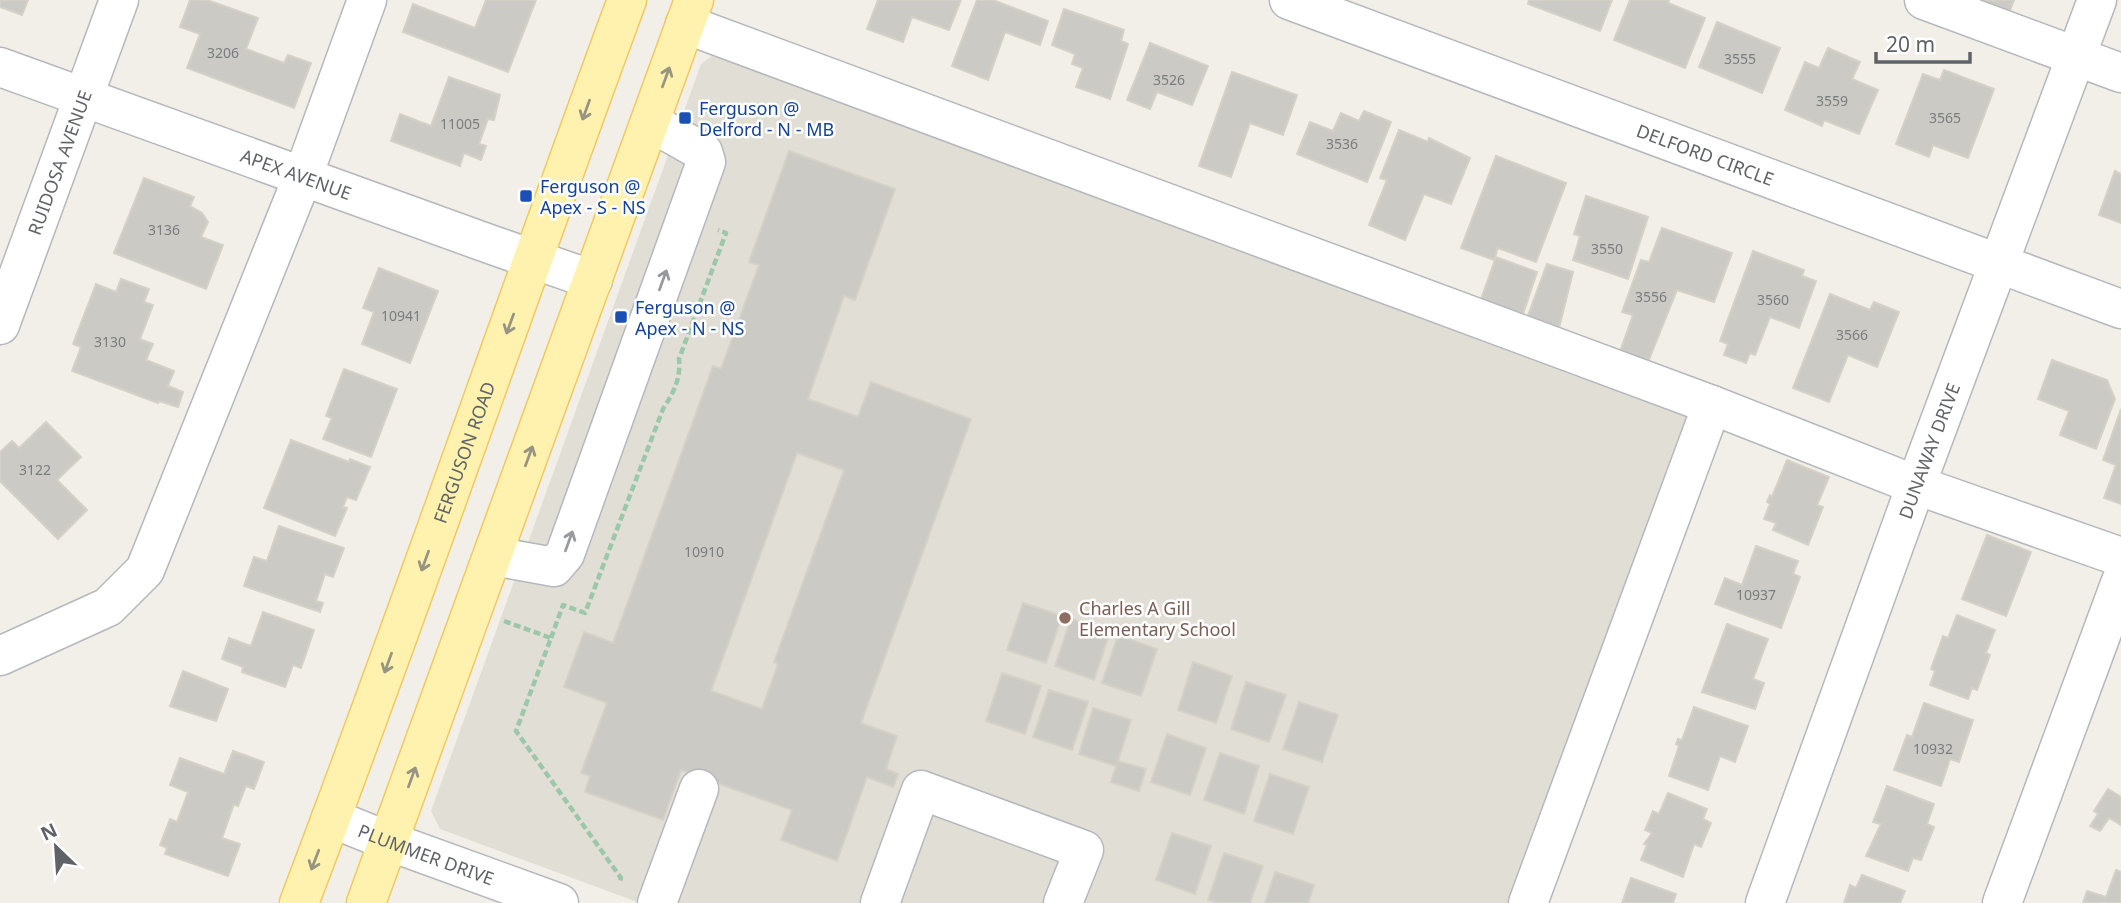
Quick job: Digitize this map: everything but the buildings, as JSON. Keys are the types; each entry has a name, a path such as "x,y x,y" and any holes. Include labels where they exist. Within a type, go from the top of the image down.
{"main road":[{"name":"FERGUSON ROAD","path":"299,903 626,0"},
{"path":"366,903 690,12"}],"street":[{"name":"RUIDOSA AVENUE","path":"0,326 119,0"},
{"path":"0,656 108,607 145,570 303,176 366,0"},
{"name":"DELFORD CIRCLE","path":"1289,0 2121,309"},
{"path":"1924,0 2121,74"},
{"name":"DUNAWAY DRIVE","path":"1765,903 1916,485 2097,0"},
{"path":"690,12 1916,485 2121,557"},
{"name":"APEX AVENUE","path":"0,67 593,280"},
{"path":"493,556 554,567 565,554 706,162 703,152 650,122"},
{"path":"1528,903 1712,405"},
{"path":"2001,903 2121,581"},
{"path":"657,903 699,789"},
{"path":"880,903 920,790 1084,850 1063,903"},
{"name":"PLUMMER DRIVE","path":"331,818 559,903"}],"path":[{"path":"503,621 551,638 516,731 621,878 619,883"}],"shaded area":[{"name":"Charles A Gill Elementary School","path":"717,52 1683,406 1701,425 1523,903 640,903 440,829 431,811 701,64"}],"place":[{"name":"Ferguson @ Delford - N - MB","path":"685,118"},
{"name":"Ferguson @ Apex - S - NS","path":"526,196"},
{"name":"Ferguson @ Apex - N - NS","path":"621,317"},
{"name":"Charles A Gill Elementary School","path":"1065,618"}]}
